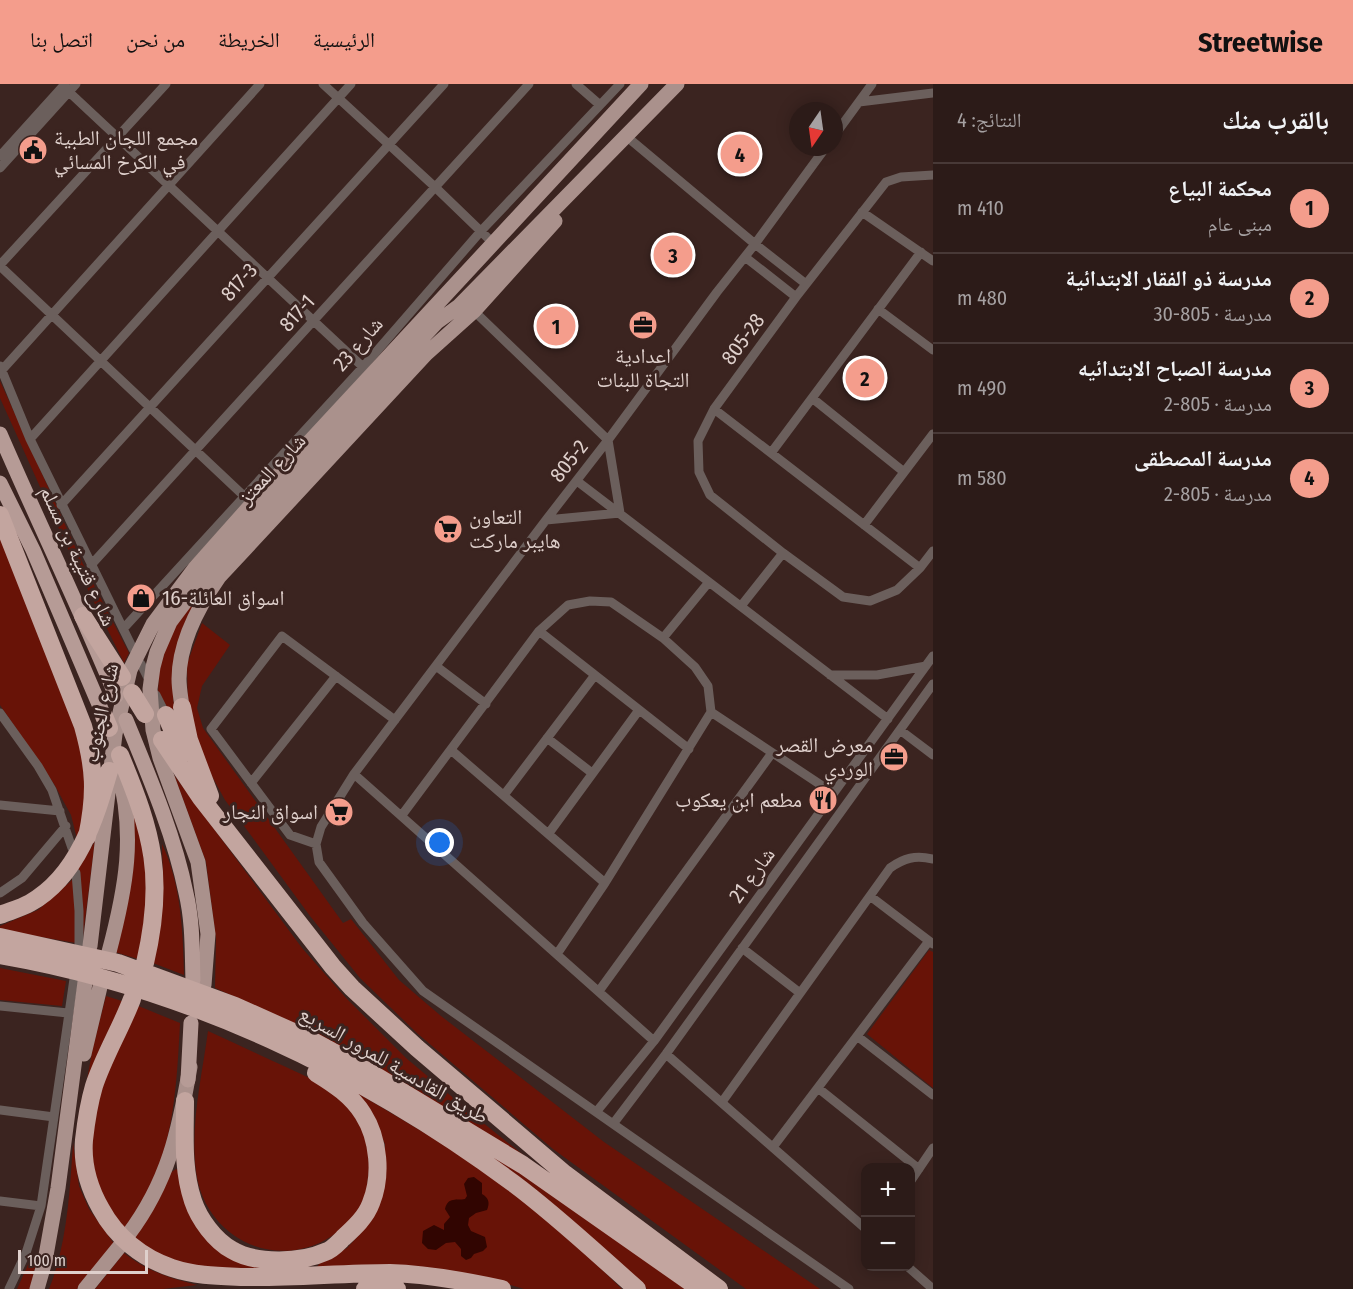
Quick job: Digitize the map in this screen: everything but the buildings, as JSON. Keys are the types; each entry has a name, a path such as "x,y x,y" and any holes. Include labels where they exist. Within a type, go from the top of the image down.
{"highway":[{"name":"شارع قتيبة بن مسلم","path":"0,434 46,542 124,694"},
{"name":"شارع قتيبة بن مسلم","path":"0,483 33,550 107,725"},
{"path":"0,515 79,715 90,751 94,774 94,794 80,842"},
{"path":"83,616 122,677"},
{"path":"124,694 145,714"},
{"path":"174,711 179,765"},
{"path":"174,711 189,740 200,774 223,825"},
{"path":"126,720 162,814 187,894 199,983"},
{"path":"162,740 223,825 333,967 352,988 417,1048 566,1174 719,1289"},
{"path":"0,915 31,902 55,884 80,842 116,765 137,794 150,837 154,860 155,904 145,963"},
{"name":"طريق القادسية للمرور السريع","path":"0,937 118,963 235,1006 309,1040 366,1070 523,1165 700,1289"},
{"path":"0,956 79,972 178,1003 231,1022 358,1083 460,1146 514,1184 637,1289"},
{"path":"132,999 94,1086 84,1141 84,1163 89,1185 105,1218 120,1236 137,1250 154,1261 194,1274 267,1277 393,1273 441,1277 502,1289"},
{"path":"178,1003 328,1080 347,1095 364,1115 377,1155 378,1178 371,1203 358,1225 327,1252 285,1262 254,1258 232,1251 202,1220 193,1202 185,1160 185,1101"},
{"path":"188,1080 194,1025"},
{"path":"365,1289 397,1289"}],"main road":[{"name":"شارع المعتز","path":"199,983 208,934 198,862 160,758 153,730 150,689 153,667 170,622 182,603 264,499 493,243 641,84"},
{"name":"شارع المعتز","path":"264,499 438,322 459,306 677,84"},
{"path":"174,711 185,643 196,613 219,577 426,354 474,311 534,246 626,136"},
{"name":"شارع الجنوب","path":"86,943 116,765 115,734 130,670 148,632 177,590 264,499"},
{"name":"شارع الجنوب","path":"109,952 126,880 129,837 126,798 116,765"},
{"path":"37,1289 45,1261 65,1136 79,981"},
{"path":"65,1136 100,987"},
{"path":"85,1289 146,1209 170,1159 188,1080"}],"street":[{"path":"0,156 65,86 76,84"},
{"path":"166,84 0,265 244,496"},
{"path":"133,649 61,505 30,439 1,368 260,84"},
{"path":"323,84 493,243"},
{"path":"30,439 351,84"},
{"name":"817-3","path":"61,505 444,84"},
{"name":"817-1","path":"92,565 529,84"},
{"path":"576,84 600,105"},
{"name":"شارع 23","path":"123,629 363,367 481,231 620,84"},
{"path":"843,124 872,84"},
{"path":"65,86 116,137 363,367"},
{"path":"0,168 65,86"},
{"path":"859,102 933,93"},
{"path":"626,136 806,284"},
{"name":"805-2","path":"316,844 321,827 354,774 608,440 819,156"},
{"name":"805-28","path":"933,175 901,177 886,183 795,297 714,409 698,441 699,472 710,495 843,597 870,601 897,590 920,568 933,551"},
{"path":"862,212 933,261"},
{"path":"771,453 921,252"},
{"path":"745,257 795,297"},
{"path":"878,309 933,350"},
{"path":"474,311 608,440 620,513"},
{"path":"812,398 904,472"},
{"path":"714,409 920,568"},
{"path":"864,525 933,434"},
{"path":"577,481 888,719"},
{"path":"546,520 620,513"},
{"path":"741,606 783,553"},
{"path":"663,638 709,582"},
{"path":"402,815 539,632 568,605 590,601 611,602 663,638 695,667 708,686 711,712 605,883 557,954"},
{"path":"539,632 688,749"},
{"path":"395,720 282,636 211,729 290,835 316,844 319,862 363,923 423,991 849,1289"},
{"name":"شارع 21","path":"597,1112 654,1041 933,657"},
{"path":"141,664 147,676"},
{"path":"436,666 486,704"},
{"path":"830,675 877,675 926,666"},
{"path":"504,795 595,675"},
{"path":"251,783 336,676"},
{"name":"شارع 21","path":"613,1124 933,684"},
{"path":"156,695 174,711"},
{"path":"549,834 639,710"},
{"path":"711,712 833,793"},
{"path":"0,713 38,766 52,790 66,826 80,842"},
{"path":"900,730 933,755"},
{"path":"547,738 592,773"},
{"path":"451,750 605,883"},
{"path":"599,992 772,753"},
{"path":"354,774 654,1041"},
{"path":"0,805 60,811"},
{"path":"0,893 22,878 66,826"},
{"path":"803,835 816,845"},
{"path":"722,1102 890,868 902,859 919,856 933,859"},
{"path":"76,873 79,911 86,943"},
{"path":"773,1147 931,943 870,896"},
{"path":"742,948 800,993"},
{"path":"9,1289 26,1253 41,1206 68,1013 79,981"},
{"path":"0,1006 68,1013"},
{"path":"857,1036 933,1095"},
{"path":"666,1054 861,1225"},
{"path":"818,1088 919,1169"},
{"path":"0,1110 54,1117"},
{"path":"915,1175 933,1148"},
{"path":"0,1201 41,1206"},
{"path":"915,1271 931,1283"}],"shaded area":[{"path":"0,381 82,562 129,653 124,663 69,551 0,398"},
{"path":"0,534 80,738 87,802 77,839 71,815 54,784 0,705"},
{"path":"216,576 173,692 174,709 169,710 158,693 159,672 168,640 182,614"},
{"path":"202,623 230,645 202,686 197,708 203,728 343,923 351,919 399,980 441,1016 604,1142 820,1289 746,1289 553,1149 418,1034 360,978 310,916 225,800 198,751 188,715 187,664"},
{"path":"174,775 302,948 346,998 406,1058 567,1190 317,1033 215,988 216,939 206,862"},
{"path":"133,795 150,884 141,960 115,952"},
{"path":"95,841 82,944 0,930 0,926 38,910 71,881"},
{"path":"162,844 177,891 182,925 184,975 153,963 163,879"},
{"path":"929,950 933,952 933,1088 867,1034"},
{"path":"0,968 66,981 62,1006 0,1000"},
{"path":"106,996 125,1002 82,1106 93,1047"},
{"path":"136,1005 180,1023 173,1110 164,1153 148,1194 126,1230 106,1202 95,1174 92,1147 94,1119 101,1091"},
{"path":"208,1031 325,1086 351,1109 359,1121 365,1136 369,1158 365,1198 353,1218 332,1236 310,1247 288,1251 266,1249 246,1242 228,1230 213,1214 202,1194 196,1171 194,1136"},
{"path":"354,1091 470,1160 549,1219 622,1289 524,1289 497,1281 316,1268 320,1263 347,1248 360,1234 385,1175 385,1144 373,1116"},
{"path":"424,1114 506,1163 688,1289 647,1289 567,1216"},
{"path":"73,1143 79,1186 89,1209 115,1245 77,1289 49,1289 64,1236"},
{"path":"176,1169 179,1171 192,1218 280,1268 220,1272 159,1256 134,1237 170,1173"},
{"path":"474,1177 482,1183 482,1194 487,1199 488,1205 487,1210 469,1218 468,1225 471,1231 485,1237 487,1247 466,1260 461,1256 461,1249 455,1242 446,1243 436,1250 428,1249 422,1243 423,1231 434,1225 444,1230 444,1224 450,1217 445,1209 446,1205 453,1200 465,1199 467,1196 464,1184 468,1178"},
{"path":"124,1253 168,1277 197,1285 163,1289 95,1289"},
{"path":"31,1258 37,1259 30,1289 17,1289"}],"place":[{"name":"مجمع اللجان الطبية في الكرخ المسائي","path":"33,150"},
{"name":"مدرسة المصطقى","path":"740,154"},
{"name":"مدرسة الصباح الابتدائيه","path":"673,255"},
{"name":"اعدادية التجاة للبنات","path":"643,325"},
{"name":"محكمة البياع","path":"556,326"},
{"name":"مدرسة ذو الفقار الابتدائية","path":"865,378"},
{"name":"التعاون هايبر ماركت","path":"448,529"},
{"name":"16-اسواق العائلة","path":"141,598"},
{"name":"معرض القصر الوردي","path":"894,757"},
{"name":"مطعم ابن يعكوب","path":"823,800"},
{"name":"اسواق النجار","path":"339,812"}]}
